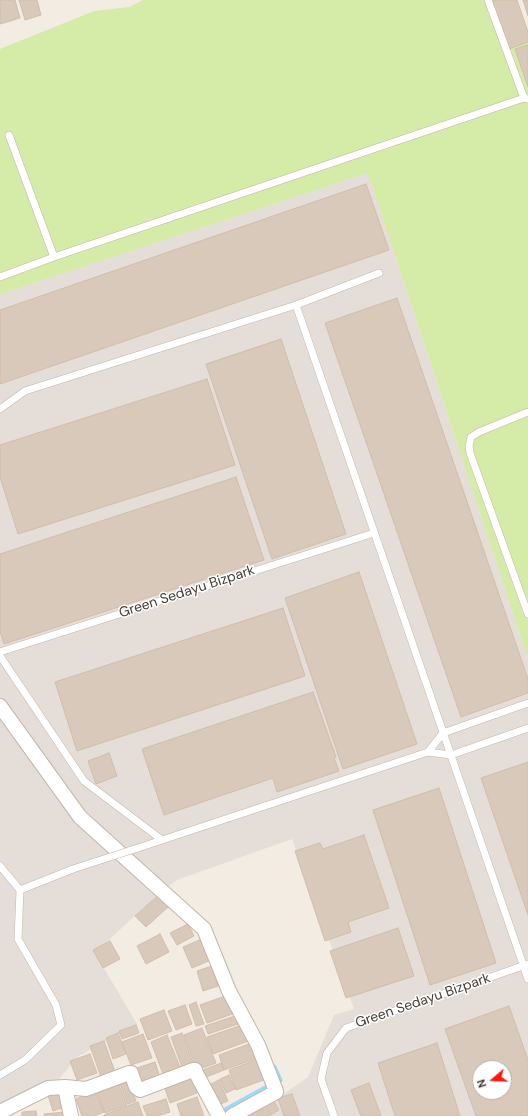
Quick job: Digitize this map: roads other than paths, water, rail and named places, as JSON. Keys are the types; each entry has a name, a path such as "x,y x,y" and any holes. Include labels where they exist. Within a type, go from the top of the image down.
{"street":[{"path":"0,706 80,817 204,929 229,991 258,1045 276,1092 232,1116"},
{"path":"0,1112 48,1088 65,1087 86,1089 131,1073 136,1087 140,1090 195,1070 217,1114"},
{"path":"65,1087 71,1116"}],"lane":[{"path":"0,277 54,257 526,99 488,0"},
{"path":"9,135 54,257"},
{"path":"0,410 25,391 296,305 379,273"},
{"path":"296,305 443,733 526,965 528,979"},
{"path":"528,412 479,432 471,437 469,446 470,453 528,614"},
{"name":"Green Sedayu Bizpark","path":"0,652 374,533"},
{"path":"0,656 84,781 162,840"},
{"path":"428,752 443,733 528,703"},
{"path":"20,890 73,869 428,752 451,755 528,728"},
{"path":"0,866 20,890 18,939 56,1004 61,1024 26,1060 0,1075"},
{"name":"Green Sedayu Bizpark","path":"334,1116 321,1079 327,1053 346,1028 526,965"}],"waterway":[{"path":"218,1114 280,1080 274,1067"}]}
